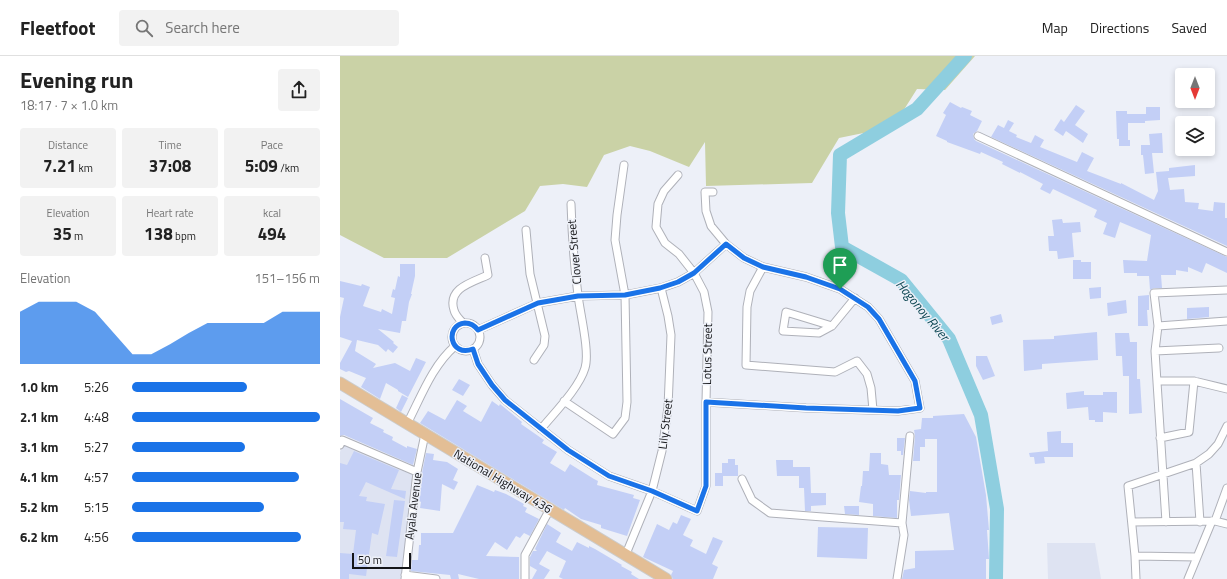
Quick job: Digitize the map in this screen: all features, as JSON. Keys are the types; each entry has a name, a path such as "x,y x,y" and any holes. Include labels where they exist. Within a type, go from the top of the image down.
{"main road":[{"name":"National Highway 436","path":"340,383 666,579"}],"street":[{"path":"978,136 1227,252"},
{"path":"564,401 614,434 625,418 627,402 625,295 615,240 624,164"},
{"name":"Lotus Street","path":"473,349 478,364 492,385 505,400 568,450 609,476 652,491 697,511 706,486 708,312 704,292 694,273 679,254 665,243 656,227 658,204 664,191 678,175"},
{"path":"706,402 806,408 898,411 920,408 915,381 907,365 879,319 868,307 840,289 806,277 763,267 744,258 726,244 711,226 706,210 705,192 713,192"},
{"name":"Clover Street","path":"541,429 579,382 586,367 586,352 572,246 571,204"},
{"path":"526,230 530,274 546,336 544,345 534,360"},
{"path":"478,330 538,303 578,296 625,295 660,288 678,282 694,273 726,244"},
{"path":"463,324 454,311 453,298 458,289 488,275 485,258"},
{"path":"763,267 750,291 746,364 835,372 857,361 867,374 872,388 872,410"},
{"name":"Lily Street","path":"626,554 652,491 662,451 668,407 671,335 668,316 660,288"},
{"path":"1166,522 1155,351 1158,326 1154,293 1227,290"},
{"path":"832,326 786,312 783,331 819,334 832,326 855,298"},
{"path":"1158,326 1227,321"},
{"path":"472,324 478,330 480,339 479,343 473,349 464,351 455,346 452,333 458,325 472,324"},
{"path":"407,424 444,355 455,346"},
{"path":"1155,351 1219,348"},
{"path":"1157,381 1194,381 1227,389"},
{"path":"1160,438 1190,432 1194,381"},
{"path":"1136,579 1128,486 1196,463 1209,454 1218,444 1227,426"},
{"name":"Ayala Avenue","path":"405,577 417,472 425,434"},
{"path":"897,579 904,535 902,523 910,436"},
{"path":"340,445 342,440 417,472"},
{"path":"1196,463 1200,522"},
{"path":"742,480 752,500 770,513 902,523"},
{"path":"1188,579 1227,488"},
{"path":"525,579 525,556 550,510"},
{"path":"1132,522 1213,521 1227,524"},
{"path":"1135,556 1197,557"},
{"path":"405,577 436,579"}],"shaded area":[{"path":"344,443 413,472 402,579 340,579 340,452"},
{"path":"1047,543 1095,543 1101,579 1048,579"}],"green space":[{"path":"340,56 975,56 945,90 917,89 893,127 839,138 812,183 706,186 705,142 689,167 650,151 630,146 604,155 587,187 563,184 540,186 525,211 447,258 384,258 340,235"}],"building":[{"path":"950,102 961,108 962,107 972,111 970,115 982,121 977,131 973,134 976,141 1227,257 1227,273 1206,263 1202,273 1188,267 1188,272 1176,270 1176,275 1161,275 1162,288 1154,288 1150,290 1149,276 1137,276 1137,273 1124,273 1123,260 1147,261 1151,235 1120,222 1115,238 1103,234 1107,223 1094,217 1097,210 1053,189 1050,194 1040,189 1043,184 1002,164 1003,162 981,152 980,154 947,142 936,136 946,115 943,113"},
{"path":"1076,105 1085,111 1075,125 1088,134 1083,143 1066,131 1063,136 1054,130 1061,119 1064,122"},
{"path":"1146,107 1160,107 1160,120 1145,121 1145,123 1128,123 1128,140 1130,140 1130,146 1119,146 1119,139 1117,139 1116,111 1127,111 1127,114 1146,114"},
{"path":"1008,120 1014,123 1009,131 1017,135 1016,137 1031,143 1035,135 1044,140 1040,147 1077,162 1082,152 1094,158 1087,171 1121,183 1154,200 1158,191 1156,172 1169,171 1169,168 1195,165 1195,176 1168,178 1170,190 1184,189 1185,202 1199,203 1198,209 1213,211 1214,202 1225,203 1225,218 1227,218 1227,246 991,137 998,125 1004,128"},
{"path":"1162,133 1163,153 1152,153 1154,173 1145,174 1143,155 1141,155 1141,145 1150,145 1149,134"},
{"path":"1062,219 1063,223 1080,222 1081,232 1072,233 1074,257 1058,259 1057,251 1049,251 1048,236 1054,236 1052,220"},
{"path":"1073,260 1091,262 1091,279 1073,279"},
{"path":"400,264 415,264 415,276 406,321 402,321 400,333 378,329 398,347 393,353 388,349 386,352 378,345 357,340 355,351 376,364 373,368 395,363 410,371 416,358 426,362 408,397 386,383 380,399 361,387 366,378 340,369 340,363 352,341 340,337 340,317 344,298 340,297 340,281 361,286 362,284 370,287 363,306 381,312 382,309 392,314 395,298 391,297 393,289 395,290 398,276 400,277"},
{"path":"1101,287 1101,298 1090,299 1089,288"},
{"path":"1149,295 1149,310 1147,310 1148,326 1138,326 1138,296"},
{"path":"1126,300 1127,313 1108,316 1107,303"},
{"path":"1209,307 1209,317 1187,319 1187,308"},
{"path":"1001,314 1003,322 992,325 990,317"},
{"path":"1097,332 1098,360 1042,364 1042,369 1024,371 1023,340 1054,339 1054,336"},
{"path":"1115,333 1129,333 1130,342 1137,342 1137,379 1140,379 1142,413 1129,414 1129,376 1123,376 1122,356 1116,356"},
{"path":"976,356 987,356 995,376 983,380 976,366"},
{"path":"459,379 470,385 463,396 452,390"},
{"path":"1084,391 1084,395 1103,395 1103,392 1117,392 1117,413 1103,412 1103,422 1095,422 1095,420 1089,420 1088,407 1067,409 1066,393"},
{"path":"402,395 408,398 401,412 396,408"},
{"path":"340,399 373,418 370,423 384,430 383,432 393,437 392,440 407,448 407,446 417,449 413,465 344,435 340,436"},
{"path":"457,400 467,406 463,411 481,422 492,401 499,406 500,404 522,422 521,424 544,440 542,443 557,452 550,463 565,472 570,464 598,481 597,485 634,495 633,498 640,500 627,536 601,528 601,525 581,519 565,508 564,510 420,423 428,411 445,420"},
{"path":"964,414 976,437 986,495 989,530 987,530 989,559 986,559 986,579 902,579 904,570 915,568 915,551 954,550 949,513 911,516 909,500 910,491 926,493 937,492 937,439 925,439 925,447 920,447 920,461 913,461 914,430 921,429 922,418"},
{"path":"1061,431 1061,443 1073,443 1073,457 1044,457 1045,463 1035,464 1034,457 1030,457 1029,453 1048,451 1047,432"},
{"path":"897,438 905,438 903,455 901,455 901,451 897,451"},
{"path":"354,451 399,470 391,489 406,491 405,499 366,482 359,496 367,497 366,501 385,504 378,535 372,533 366,576 349,574 349,579 340,579 340,553 353,554 356,530 343,529 344,522 340,522 340,463 347,465"},
{"path":"426,453 434,454 433,460 447,462 458,469 453,480 458,482 454,490 442,484 440,511 420,508 421,502 419,501 422,473"},
{"path":"870,453 881,453 881,464 888,465 889,475 901,475 899,500 897,500 897,518 873,516 873,504 859,502 863,471 869,471"},
{"path":"728,459 735,459 735,465 738,465 738,476 723,476 723,486 715,486 715,473 722,473 722,463 728,463"},
{"path":"776,460 793,460 793,467 810,467 811,493 826,493 826,505 811,506 811,511 805,511 804,488 799,488 799,476 777,476"},
{"path":"477,485 494,492 495,490 506,494 524,504 523,506 527,508 525,512 539,519 530,536 524,533 520,538 516,536 507,550 495,542 486,556 519,557 519,579 479,579 458,574 459,579 451,579 450,575 411,571 412,560 418,560 419,545 421,545 421,533 453,533"},
{"path":"394,500 405,501 397,557 386,556"},
{"path":"844,506 859,506 859,515 845,514"},
{"path":"681,515 691,519 683,535 693,540 690,546 706,554 713,537 723,541 712,564 718,567 713,579 673,579 671,575 673,571 643,557 657,524 669,530 673,522 677,524"},
{"path":"547,524 561,533 556,542 572,551 577,542 589,548 589,546 622,565 621,566 632,572 631,574 639,579 563,579 559,577 566,561 547,551 539,564 550,570 544,579 532,579 537,570 530,566 530,557 533,551 537,551 535,549"},
{"path":"818,527 868,528 867,559 817,557"}],"waterway":[{"name":"Hagonoy River","path":"965,56 917,109 840,155 838,213 842,247 901,280 949,339 981,415 997,509 996,579"}],"route":[{"path":"726,244 744,258 763,267 806,277 840,289 868,307 879,319 915,381 920,408 898,411 806,408 706,402 706,486 697,511 652,491 609,476 568,450 505,400 492,385 478,364 473,349 468,351 459,350 455,346 452,338 452,333 458,325 467,323 472,324 478,330 538,303 578,296 625,295 660,288 678,282 694,273 726,244"}]}
